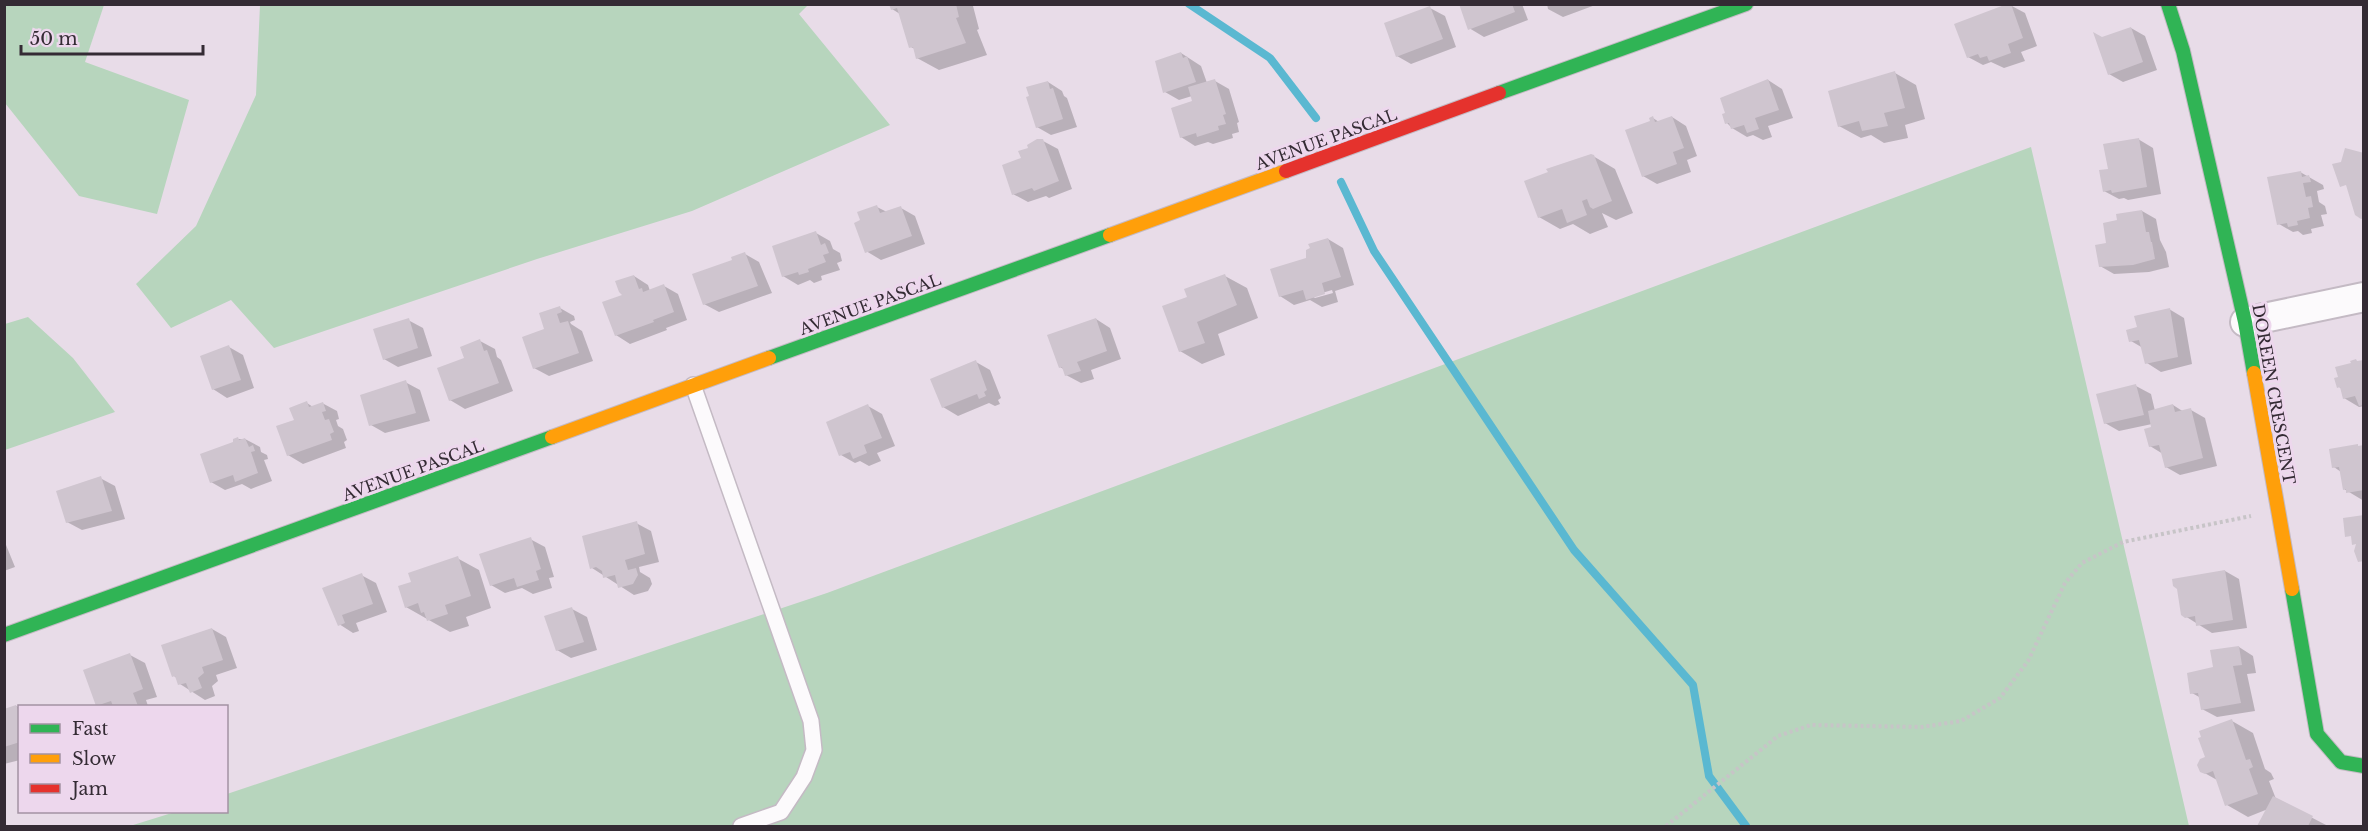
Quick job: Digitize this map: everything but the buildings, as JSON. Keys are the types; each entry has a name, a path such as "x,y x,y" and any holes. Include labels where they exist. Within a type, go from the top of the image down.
{"street":[{"name":"AVENUE PASCAL","path":"4,635 1746,4"},
{"name":"DOREEN CRESCENT","path":"2168,4 2183,51 2245,321 2317,734 2341,762 2364,766"},
{"path":"2245,321 2364,297"}],"lane":[{"path":"693,386 811,721 814,750 799,786 781,812 741,826"}],"path":[{"path":"1666,826 1778,736 1811,725 1922,727 1961,721 2000,698 2028,662 2065,583 2082,563 2123,542 2242,516 2278,514"}],"green space":[{"path":"4,5 104,5 85,62 189,100 157,214 79,196 5,103"},
{"path":"260,5 808,5 799,14 890,125 692,211 537,259 274,348 231,300 171,328 136,284 196,226 256,95"},
{"path":"2031,147 2189,826 130,826 172,813 228,813 228,794 827,593"},
{"path":"28,317 73,358 115,412 5,450 5,324"}],"waterway":[{"path":"1189,4 1270,58 1316,118"},
{"path":"1341,182 1374,251 1574,550 1693,685 1709,776 1746,826"}],"traffic: fast":[{"path":"1499,93 1746,4"},
{"path":"2168,4 2183,51 2245,322 2254,373"},
{"path":"769,358 1110,235"},
{"path":"4,635 552,437"},
{"path":"2292,589 2317,734 2341,762 2364,766"}],"traffic: slow":[{"path":"1110,235 1286,171"},
{"path":"552,437 769,358"},
{"path":"2254,373 2292,589"}],"traffic: jam":[{"path":"1286,171 1499,93"}]}
